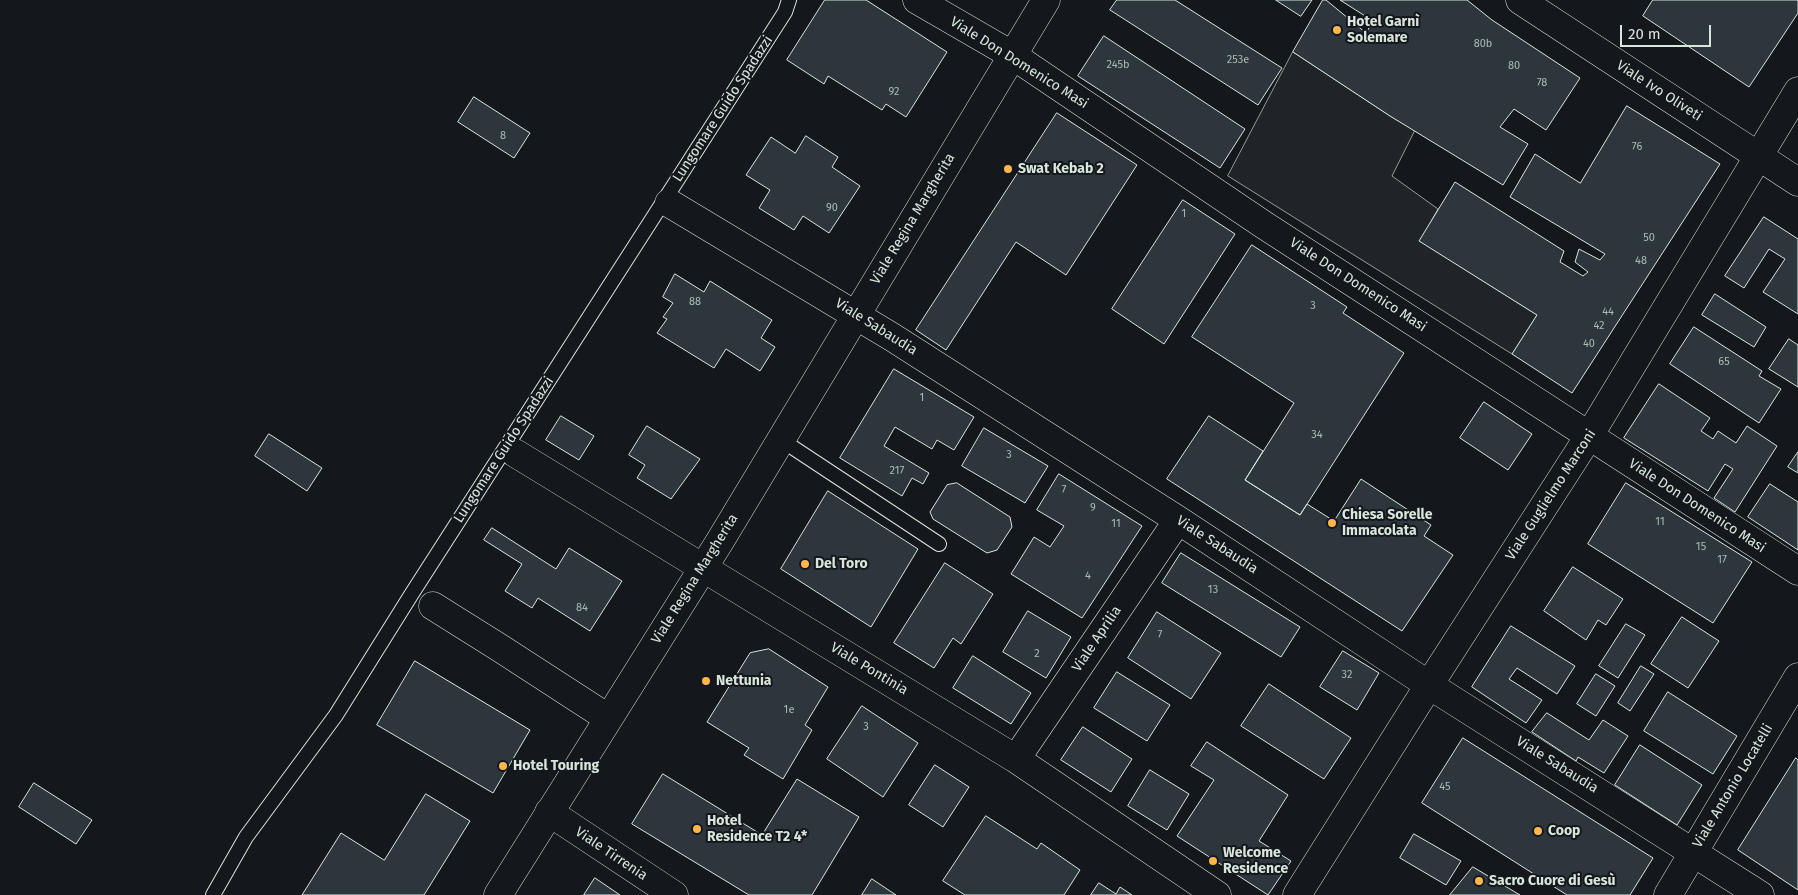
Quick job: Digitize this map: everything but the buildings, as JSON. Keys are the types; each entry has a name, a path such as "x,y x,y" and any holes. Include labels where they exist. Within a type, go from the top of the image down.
{"street":[{"name":"Viale Don Domenico Masi","path":"917,0 1012,55 1264,225 1798,572"},
{"name":"Viale Regina Margherita","path":"498,895 703,568 1046,0"},
{"name":"Viale Ivo Oliveti","path":"1520,0 1798,182"},
{"name":"Viale Guglielmo Marconi","path":"1297,895 1429,685 1590,436 1798,90"},
{"name":"Viale Sabaudia","path":"669,203 855,314 1178,520 1429,685 1760,895"},
{"name":"Viale Pontinia","path":"516,453 1016,759 1216,895"},
{"name":"Viale Aprilia","path":"1016,759 1178,520"},
{"path":"432,606 608,718"},
{"name":"Viale Antonio Locatelli","path":"1668,895 1798,677"},
{"name":"Viale Tirrenia","path":"549,812 674,895"}],"lane":[{"name":"Lungomare Guido Spadazzi","path":"213,895 246,837 336,716 427,570 785,12 789,0"},
{"path":"780,439 940,544"}],"shaded area":[{"path":"1293,52 1390,116 1415,130 1392,176 1438,209 1420,241 1537,315 1512,354 1228,176"}],"place":[{"name":"Hotel Garnì Solemare","path":"1337,30"},
{"name":"Swat Kebab 2","path":"1008,169"},
{"name":"Chiesa Sorelle Immacolata","path":"1332,523"},
{"name":"Del Toro","path":"805,564"},
{"name":"Nettunia","path":"706,681"},
{"name":"Hotel Touring","path":"503,766"},
{"name":"Hotel Residence T2 4*","path":"697,829"},
{"name":"Coop","path":"1538,831"},
{"name":"Welcome Residence","path":"1213,861"},
{"name":"Sacro Cuore di Gesù","path":"1479,881"}]}
